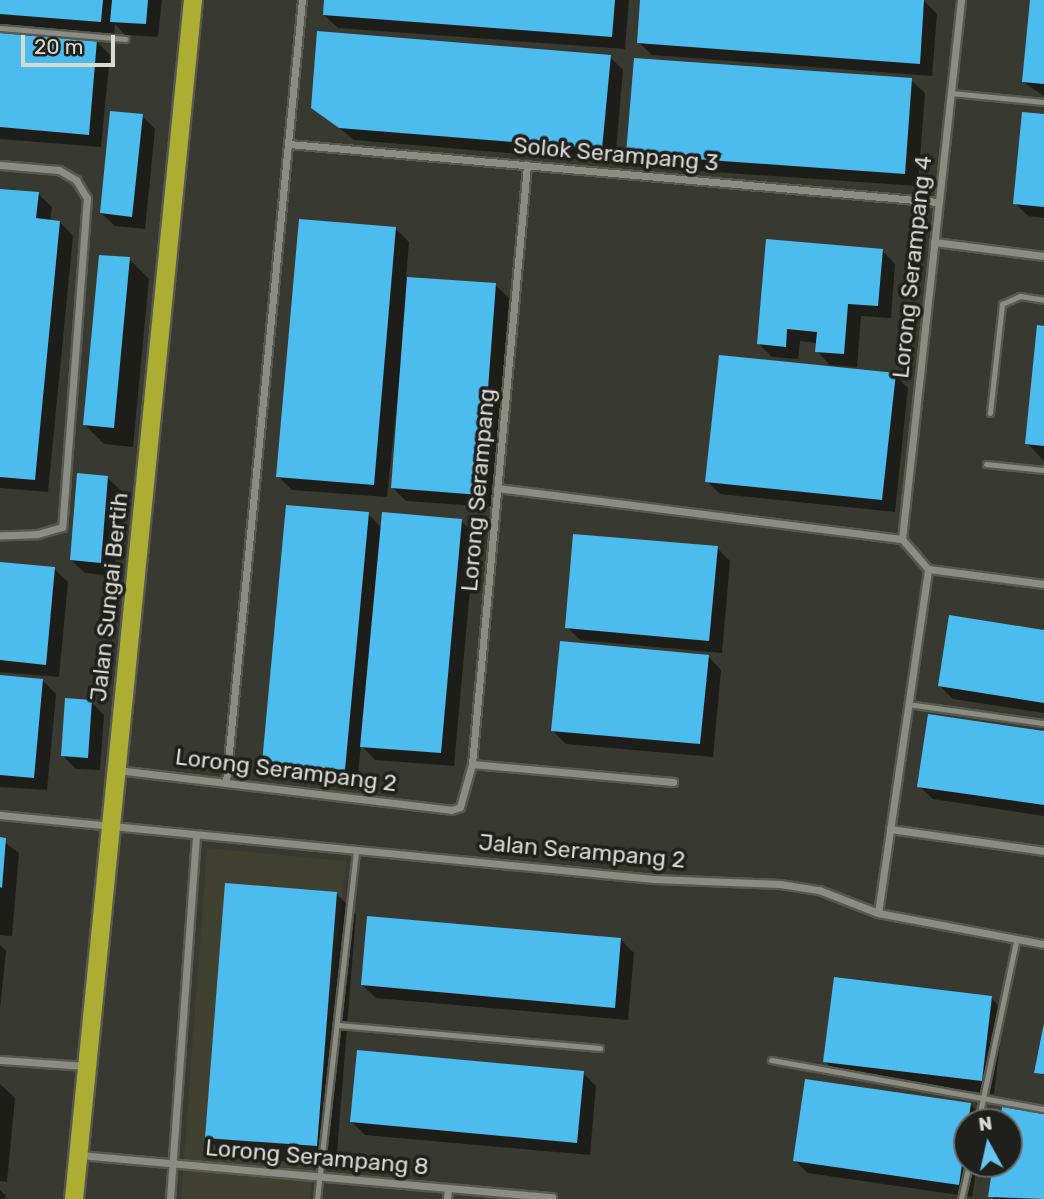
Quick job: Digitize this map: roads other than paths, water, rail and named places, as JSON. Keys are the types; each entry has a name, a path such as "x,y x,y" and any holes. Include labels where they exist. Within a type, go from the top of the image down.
{"main road":[{"name":"Jalan Sungai Bertih","path":"74,1199 193,0"}],"street":[{"path":"226,782 302,0"},
{"name":"Lorong Serampang 4","path":"902,539 961,0"},
{"name":"Solok Serampang 3","path":"289,144 938,202"},
{"path":"0,165 59,170 76,180 88,198 62,527 37,534 0,535"},
{"name":"Lorong Serampang","path":"451,810 460,807 472,764 527,165"},
{"path":"934,242 1044,256"},
{"path":"497,488 902,539 928,569 1044,584"},
{"path":"878,913 928,569"},
{"path":"472,764 673,782"},
{"name":"Lorong Serampang 2","path":"116,770 451,810"},
{"name":"Jalan Serampang 2","path":"0,816 654,879 780,884 819,890 878,913 1016,941 1044,944"},
{"path":"890,829 1044,851"},
{"path":"170,1199 197,835"},
{"path":"0,1060 87,1066"},
{"name":"Lorong Serampang 8","path":"78,1155 552,1197"},
{"path":"447,1199 448,1188"}],"lane":[{"path":"0,28 126,39"},
{"path":"951,93 1044,102"},
{"path":"990,413 1002,303 1020,296 1044,300"},
{"path":"986,464 1044,470"},
{"path":"908,704 1044,723"},
{"path":"317,1199 356,850"},
{"path":"981,1108 1016,941"},
{"path":"338,1026 600,1048"},
{"path":"771,1060 1044,1108"},
{"path":"961,1199 966,1178"}]}
